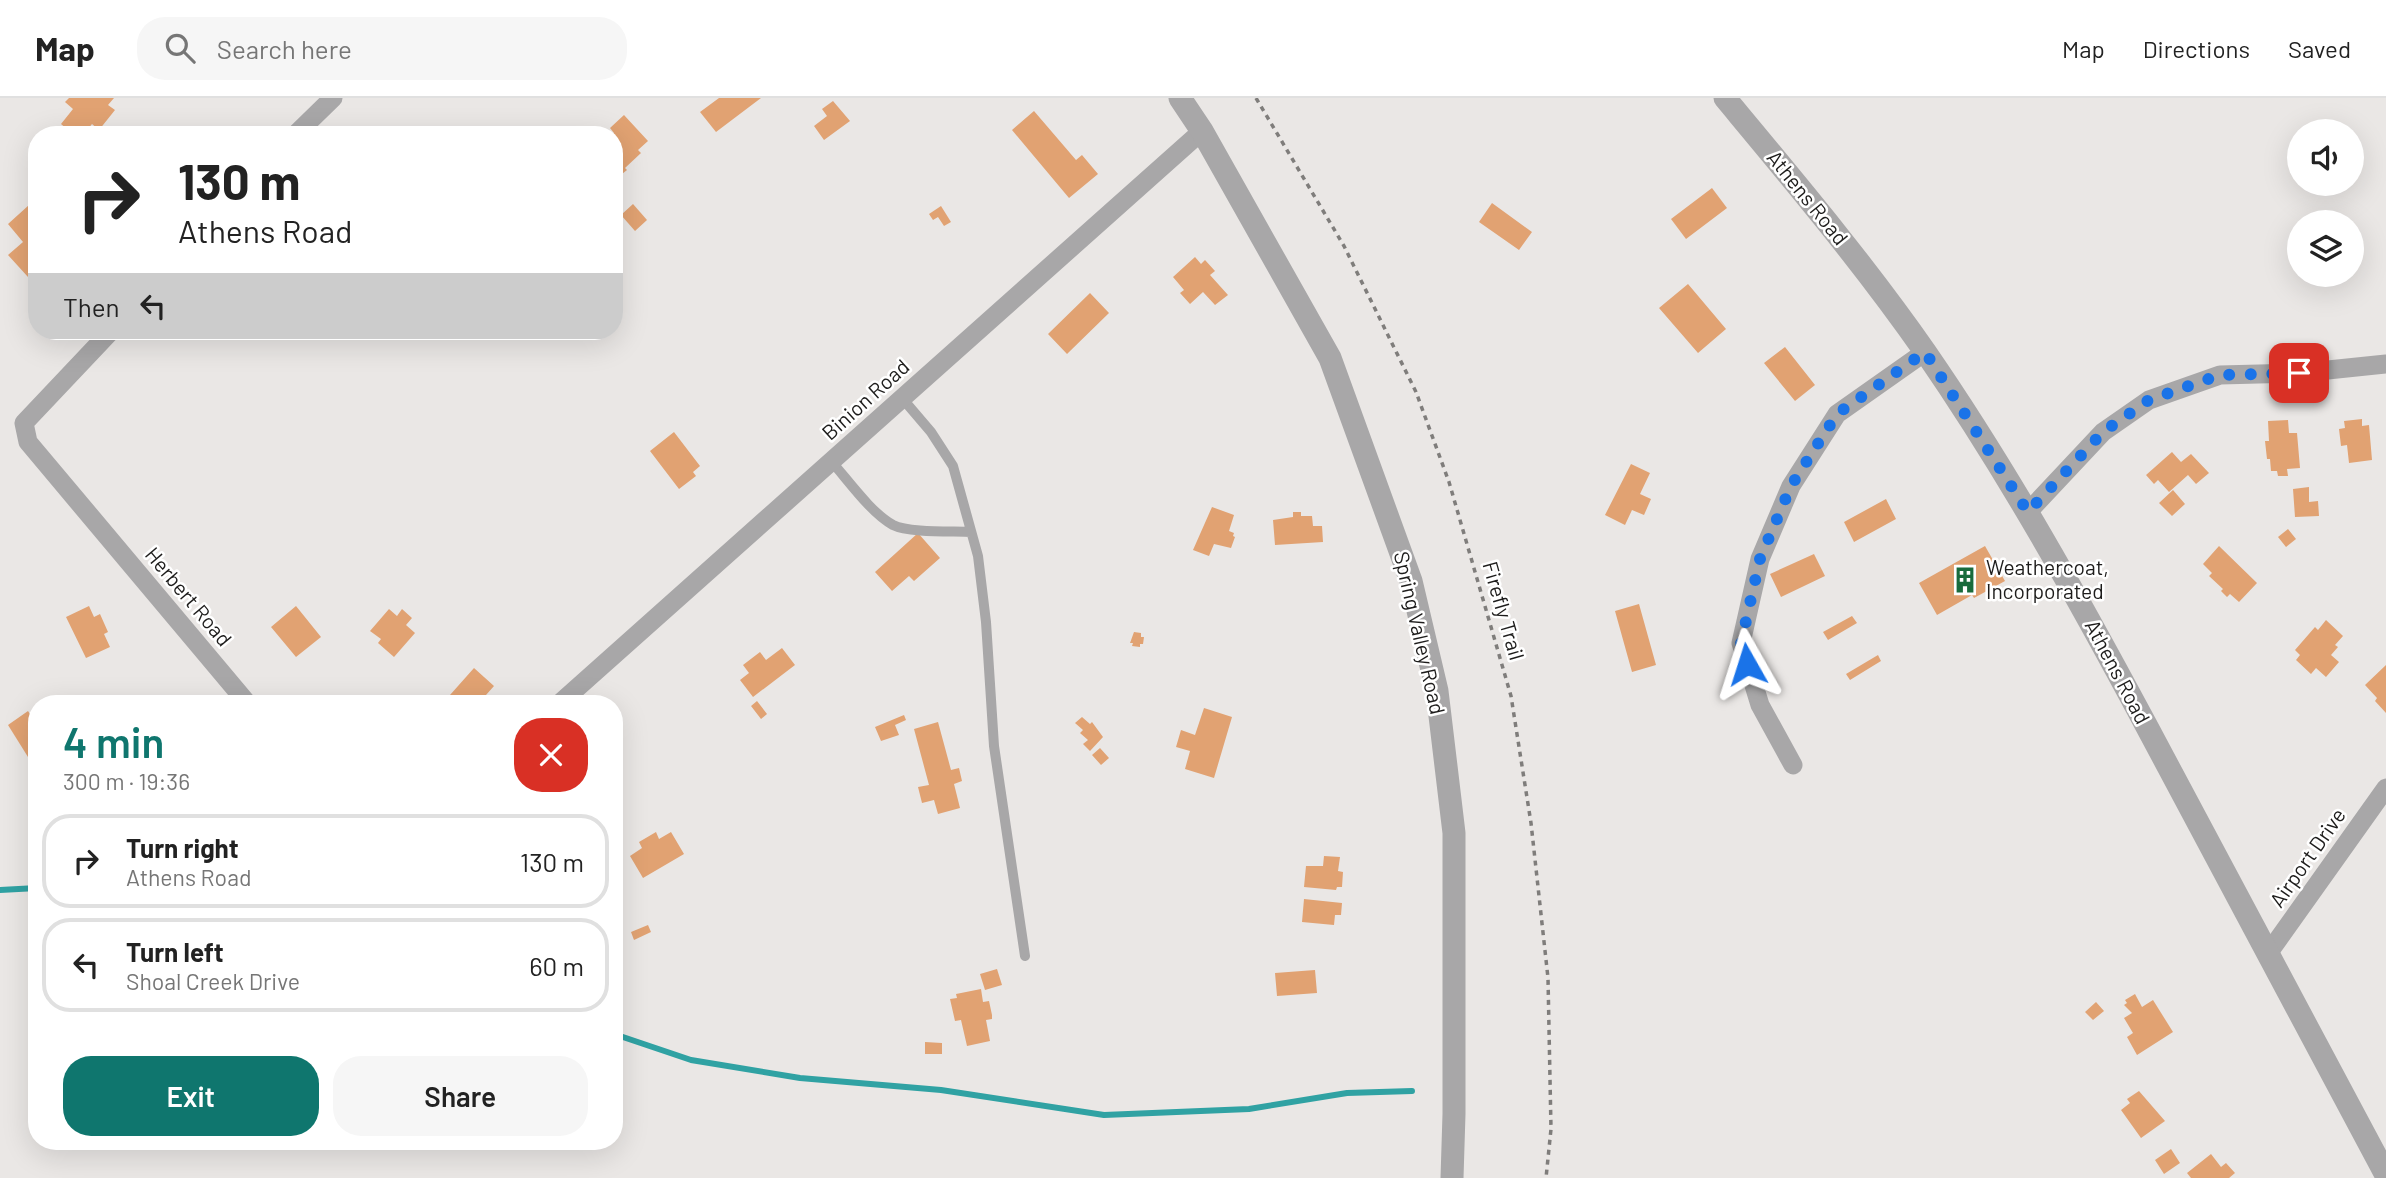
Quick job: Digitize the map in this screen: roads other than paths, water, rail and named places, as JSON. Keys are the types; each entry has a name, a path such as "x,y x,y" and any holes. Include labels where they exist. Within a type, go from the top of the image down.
{"street":[{"path":"304,126 333,98"},
{"name":"Spring Valley Road","path":"1180,98 1202,131 1330,358 1414,593 1437,691 1454,834 1452,1178"},
{"name":"Athens Road","path":"1725,98 1816,207 1925,352 2028,512 2177,782 2386,1175"},
{"name":"Binion Road","path":"569,695 1202,131"},
{"name":"Herbert Road","path":"102,340 24,423 28,442 240,695"},
{"path":"1793,765 1760,705 1741,643 1760,559 1791,486 1837,414 1925,352"},
{"path":"2028,512 2103,432 2149,400 2220,375 2299,373 2386,364"},
{"name":"Airport Drive","path":"2267,955 2386,788"}],"lane":[{"path":"902,398 931,432 953,466 978,556 986,622 994,746 1025,956"},
{"path":"831,461 874,509 894,526 971,532"}],"waterway":[{"path":"0,890 28,888"},
{"path":"623,1037 691,1060 800,1078 941,1090 1104,1115 1249,1109 1347,1093 1412,1091"}],"place":[{"name":"Weathercoat, Incorporated","path":"1965,580"}]}
